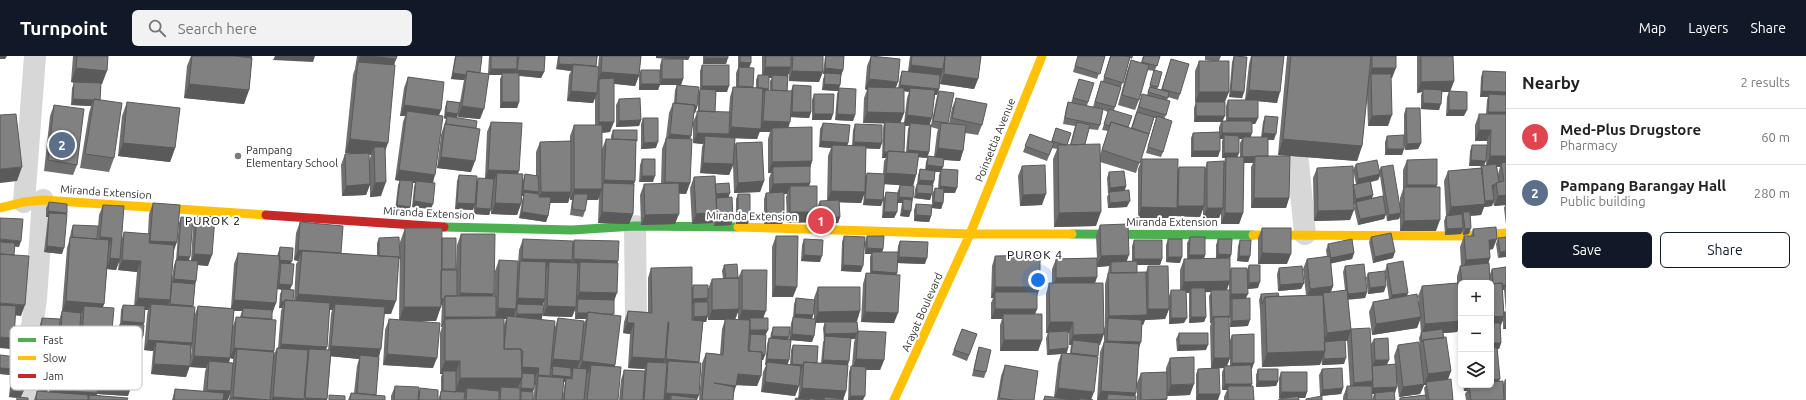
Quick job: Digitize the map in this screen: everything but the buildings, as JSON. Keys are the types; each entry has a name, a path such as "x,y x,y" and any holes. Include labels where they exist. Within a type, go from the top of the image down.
{"main road":[{"name":"Poinsettia Avenue","path":"970,234 1042,56"},
{"name":"Miranda Extension","path":"0,208 34,201 454,228 572,230 635,226 970,234 1305,234 1464,236 1506,233"},
{"name":"Arayat Boulevard","path":"894,400 970,234"}],"street":[{"path":"31,326 36,299 31,117 35,56"},
{"path":"8,119 31,117"},
{"path":"1298,162 1305,234"},
{"path":"635,226 636,318"}],"traffic: fast":[{"path":"444,227 572,230 635,226 738,227"},
{"path":"1072,234 1253,235"}],"traffic: slow":[{"path":"894,400 970,234 1042,56"},
{"path":"0,208 24,202 43,200 266,215"},
{"path":"738,227 970,234 1072,234"},
{"path":"1253,235 1464,236 1506,233"}],"traffic: jam":[{"path":"266,215 444,227"}],"place":[{"name":"Pampang Barangay Hall","path":"62,145"},
{"name":"Pampang Elementary School","path":"238,156"},
{"name":"Med-Plus Drugstore","path":"821,221"}],"district":[{"name":"PUROK 2","path":"213,220"},
{"name":"PUROK 4","path":"1035,254"}]}
